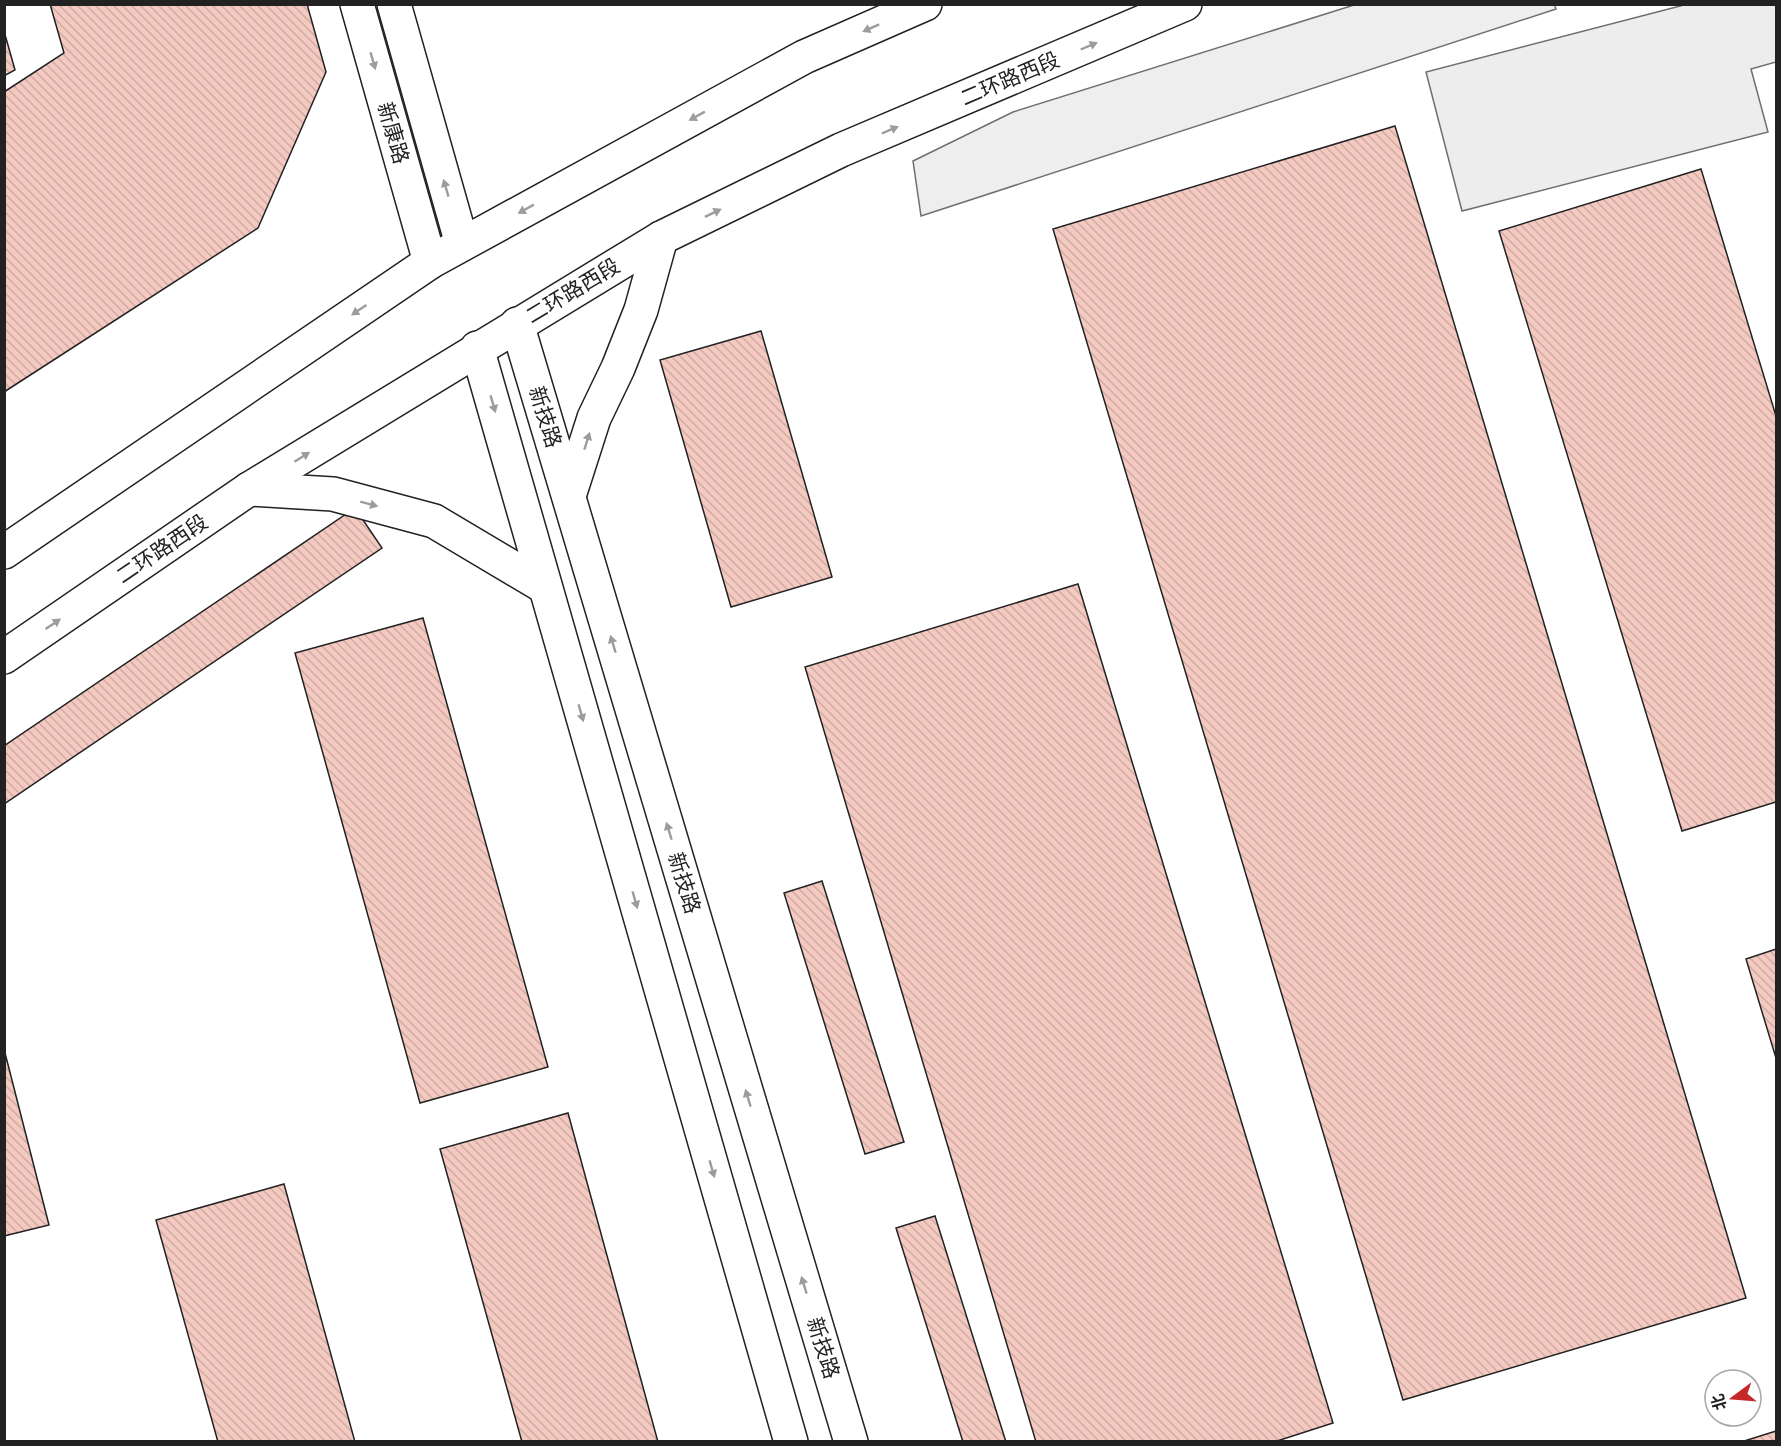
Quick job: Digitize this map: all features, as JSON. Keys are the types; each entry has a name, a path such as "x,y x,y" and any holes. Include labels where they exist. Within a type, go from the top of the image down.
{"street":[{"name":"新康路","path":"357,4 430,262"},
{"name":"新康路","path":"394,4 462,244"},
{"path":"4,552 430,262 804,57 925,4"},
{"name":"二环路西段","path":"4,657 249,489 661,238 842,150 1185,4"},
{"path":"569,496 594,418 618,368 641,310 661,238"},
{"name":"新技路","path":"517,324 851,1442"},
{"path":"477,348 791,1442"},
{"path":"249,489 333,494 434,521 545,587"}],"shaded area":[{"path":"1554,4 1556,9 921,216 913,161 1013,112 1354,5"},
{"path":"1684,5 1776,5 1776,62 1751,69 1768,132 1462,211 1426,72"}],"building":[{"path":"50,4 307,4 326,72 258,228 4,392 4,92 64,53"},
{"path":"4,31 15,70 4,76"},
{"path":"1395,126 1746,1298 1403,1400 1053,229"},
{"path":"1701,169 1776,416 1776,802 1682,831 1499,231"},
{"path":"761,331 832,577 731,607 660,360"},
{"path":"355,508 382,548 4,804 4,746"},
{"path":"1078,584 1333,1423 1274,1442 1036,1442 805,667"},
{"path":"423,618 548,1067 420,1103 295,653"},
{"path":"822,881 904,1142 865,1154 784,893"},
{"path":"1776,949 1776,1058 1746,959"},
{"path":"4,1049 49,1225 4,1236"},
{"path":"568,1113 658,1442 522,1442 440,1149"},
{"path":"284,1184 355,1442 218,1442 156,1220"},
{"path":"935,1216 1006,1442 963,1442 896,1228"},
{"path":"1776,1431 1776,1442 1741,1442"}]}
